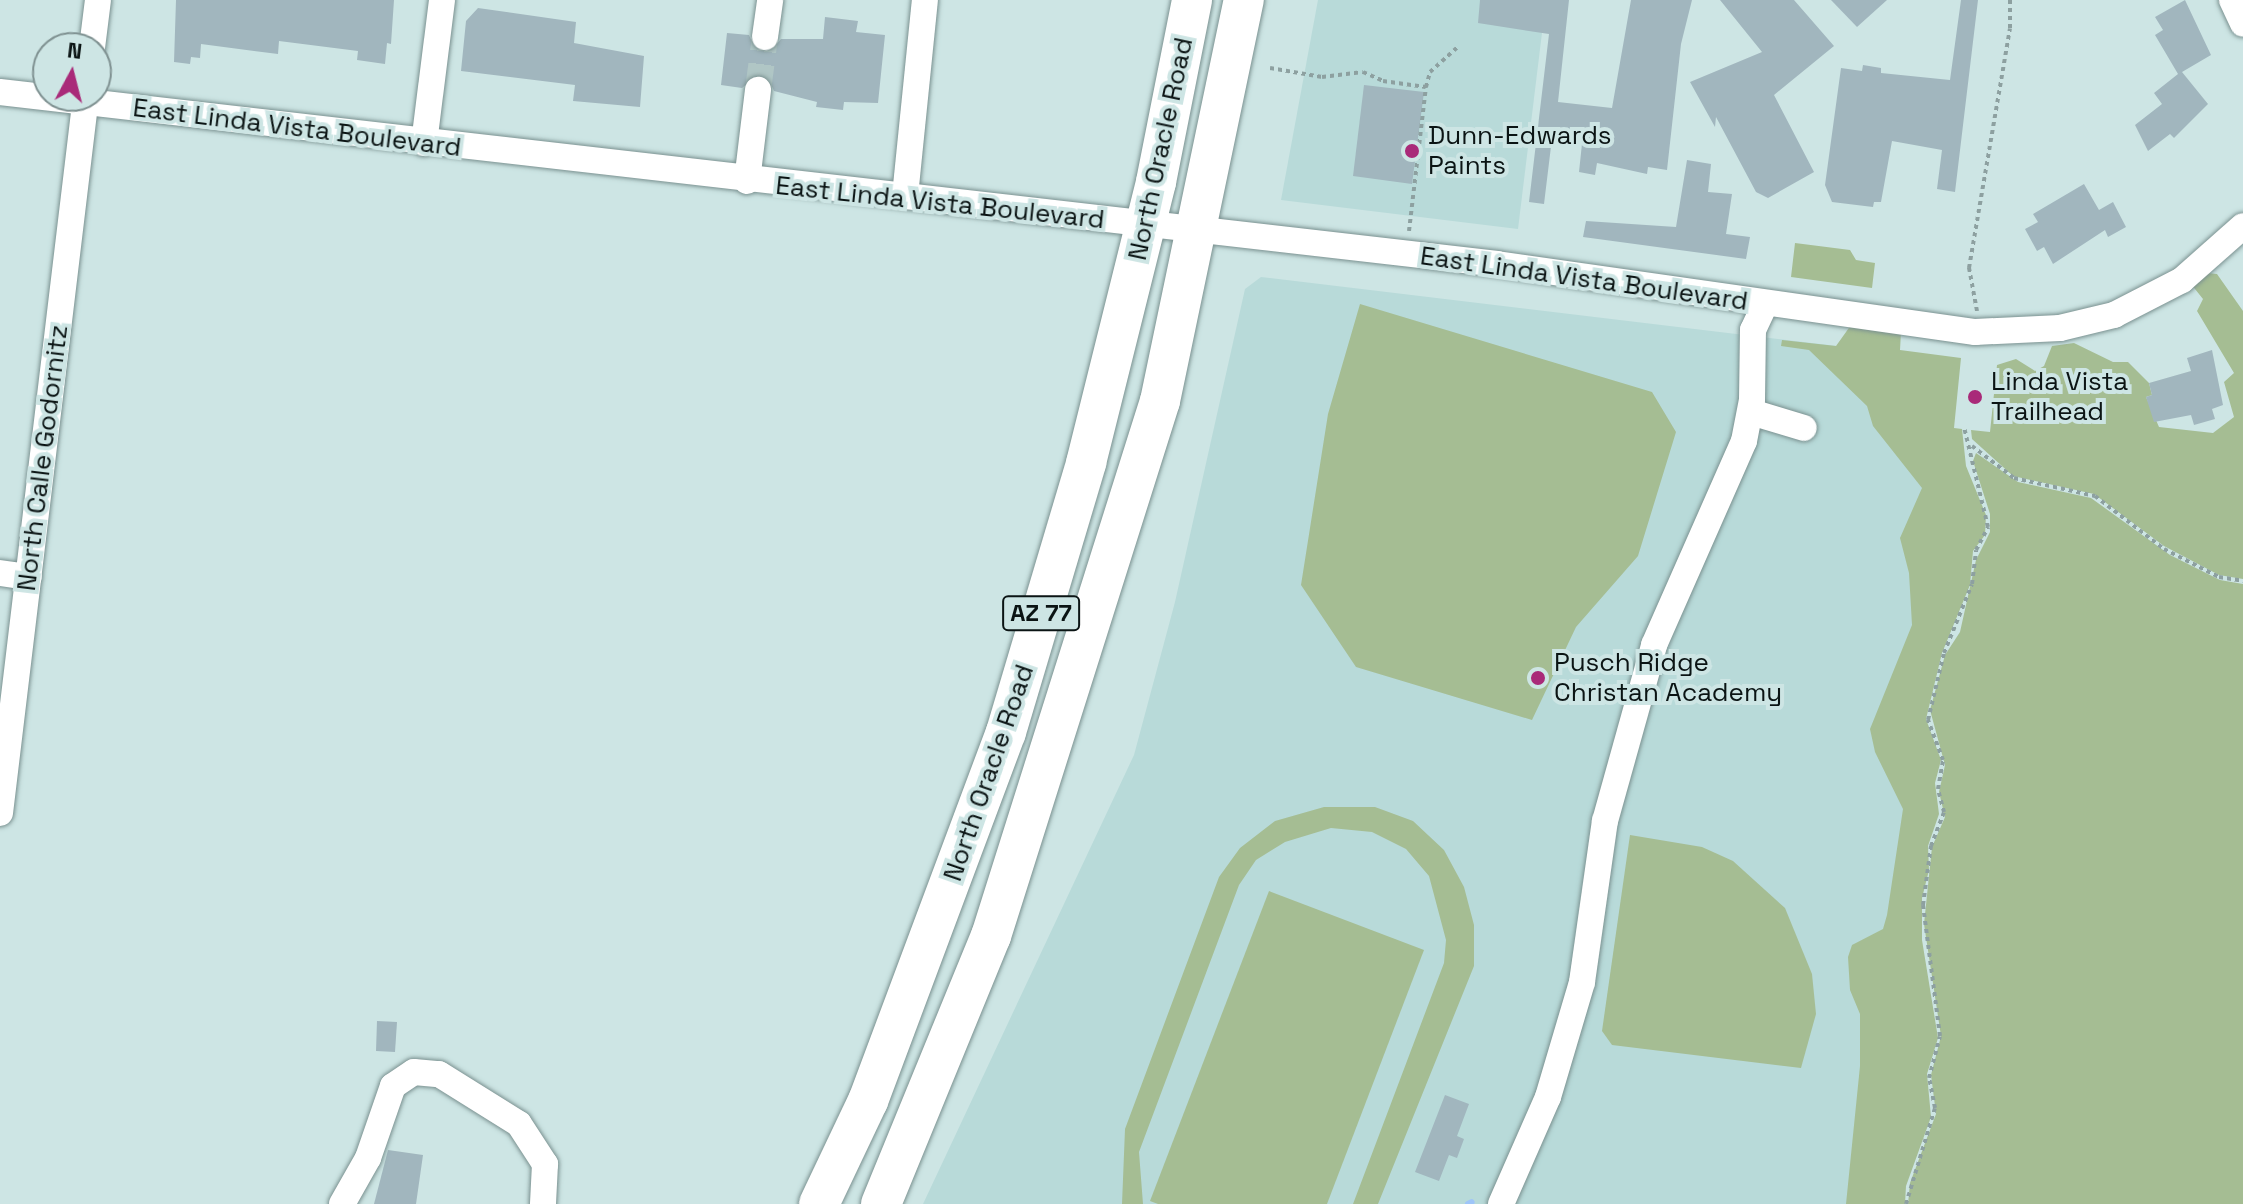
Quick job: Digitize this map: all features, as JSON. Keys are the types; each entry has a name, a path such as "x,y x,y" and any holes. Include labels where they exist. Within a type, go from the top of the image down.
{"highway":[{"name":"North Oracle Road","path":"819,1204 868,1101 1006,732 1086,463 1146,226 1192,0"},
{"name":"North Oracle Road","path":"881,1204 991,936 1046,773 1160,401 1199,232 1244,0"}],"street":[{"path":"94,32 98,0"},
{"path":"424,143 442,0"},
{"path":"765,37 770,0"},
{"path":"905,196 925,0"},
{"path":"2232,0 2243,24"},
{"path":"747,181 758,90"},
{"name":"East Linda Vista Boulevard","path":"0,92 32,95"},
{"name":"East Linda Vista Boulevard","path":"112,102 747,181 905,196 1497,264 1764,306 2060,328 2114,315 2182,280 2243,226"},
{"name":"North Calle Godornitz","path":"0,813 84,112"},
{"path":"1501,1204 1548,1097 1582,982 1605,821 1654,645 1738,456 1767,362 1771,331 1764,306"},
{"path":"1751,406 1804,428"},
{"path":"0,573 29,577"},
{"path":"342,1204 368,1158 393,1086 414,1072 439,1074 519,1124 545,1164 543,1204"}],"path":[{"path":"1976,323 1969,268 2010,28 2010,0"},
{"path":"1409,231 1426,87 1430,72 1458,47"},
{"path":"1270,68 1322,77 1363,72 1383,81 1426,87"},
{"path":"1906,1204 1935,1108 1929,1072 1940,1036 1923,905 1931,846 1944,812 1938,789 1943,760 1928,720 1944,653 1972,584 1976,550 1988,527 1970,465 1972,446 1964,427"},
{"path":"1972,446 2014,478 2095,496 2164,549 2219,577 2243,581"}],"shaded area":[{"path":"1318,0 1546,0 1518,229 1281,200"},
{"name":"Pusch Ridge Christan Academy","path":"1261,277 1837,346 1951,444 1858,1204 923,1204 1134,755 1175,602 1245,289"}],"green space":[{"path":"1795,243 1850,250 1856,260 1875,263 1872,288 1791,277"},
{"path":"2207,273 2217,274 2243,311 2243,579 2219,575 2164,546 2094,494 2013,476 1972,439 1971,430 1990,432 1997,365 2016,359 2035,371 2044,366 2052,346 2074,343 2113,362 2128,362 2149,383 2152,395 2146,397 2159,427 2213,433 2234,417 2224,382 2234,373 2197,311 2203,299 2191,284"},
{"path":"1360,304 1652,392 1676,432 1638,556 1576,627 1532,720 1356,667 1301,585 1328,414"},
{"path":"1851,325 1901,332 1900,350 1961,358 1954,428 1962,429 1966,466 1986,515 1985,535 1973,551 1970,585 1942,653 1926,719 1941,760 1935,783 1939,814 1928,846 1929,870 1922,898 1922,940 1938,1038 1927,1074 1931,1117 1906,1186 1905,1204 1846,1204 1860,1066 1860,1014 1850,990 1848,957 1852,945 1883,929 1887,915 1903,809 1875,752 1870,729 1912,625 1909,573 1900,538 1922,488 1873,426 1867,406 1809,350 1781,346 1782,340 1836,346"},
{"path":"1976,453 2018,482 2091,498 2170,555 2220,580 2243,584 2243,1204 1908,1204 1910,1183 1936,1114 1931,1075 1941,1036 1924,924 1932,847 1945,817 1939,792 1945,765 1930,710 1945,655 1960,632 1976,560 1990,532 1990,514 1973,461"},
{"path":"1324,807 1375,807 1413,821 1444,850 1464,887 1474,925 1474,966 1378,1204 1353,1204 1444,963 1446,940 1429,876 1406,849 1372,832 1331,828 1285,842 1256,860 1239,885 1139,1152 1143,1204 1122,1204 1125,1129 1219,877 1240,848 1275,821"},
{"path":"1630,835 1702,847 1733,861 1785,908 1812,974 1816,1014 1801,1068 1612,1045 1602,1031"},
{"path":"1269,891 1424,950 1327,1204 1158,1204 1150,1201"}],"building":[{"path":"176,0 394,0 391,44 387,43 385,64 357,60 358,51 279,41 278,54 201,44 200,58 191,57 190,64 174,62"},
{"path":"1480,0 1569,0 1558,102 1612,108 1631,0 1692,0 1681,44 1667,170 1648,167 1647,174 1597,163 1595,175 1579,172 1583,134 1553,130 1544,204 1529,202 1549,34 1478,23"},
{"path":"1720,0 1794,0 1834,46 1774,95 1814,172 1768,198 1756,192 1716,117 1715,127 1690,82 1762,52"},
{"path":"1831,0 1887,0 1857,27"},
{"path":"1961,0 1978,0 1955,192 1937,189 1942,150 1892,141 1881,202 1874,202 1873,207 1832,202 1825,185 1841,68 1862,71 1863,65 1881,68 1881,73 1950,80"},
{"path":"2185,0 2211,55 2182,72 2208,104 2174,138 2170,134 2148,151 2135,125 2162,104 2154,93 2178,74 2155,35 2163,30 2155,17"},
{"path":"478,8 576,22 574,43 644,56 640,107 573,101 575,85 461,71 466,21"},
{"path":"825,17 858,21 856,32 885,35 878,103 844,102 843,110 816,107 817,102 774,91 768,78 759,74 742,88 721,85 727,33 749,35 755,49 770,52 781,39 823,39"},
{"path":"1364,85 1424,92 1412,184 1353,176"},
{"path":"1687,160 1711,164 1708,192 1732,194 1726,234 1750,237 1746,259 1583,237 1586,221 1676,227"},
{"path":"2084,184 2099,210 2113,202 2126,227 2108,237 2105,230 2053,264 2044,247 2037,251 2025,229 2038,222 2033,214"},
{"path":"2212,350 2223,405 2212,409 2215,419 2194,425 2191,415 2154,422 2146,397 2152,395 2149,383 2191,371 2187,358"},
{"path":"377,1021 397,1022 395,1052 376,1051"},
{"path":"1445,1095 1469,1104 1457,1136 1464,1139 1457,1158 1449,1155 1439,1181 1415,1172"},
{"path":"388,1150 423,1155 416,1204 374,1204"}],"waterway":[{"path":"1468,1204 1472,1202"}],"tunnel":[{"path":"758,90 765,37"}],"place":[{"name":"Dunn-Edwards Paints","path":"1412,151"},
{"name":"Linda Vista Trailhead","path":"1975,397"},
{"name":"Pusch Ridge Christan Academy","path":"1538,678"}]}
